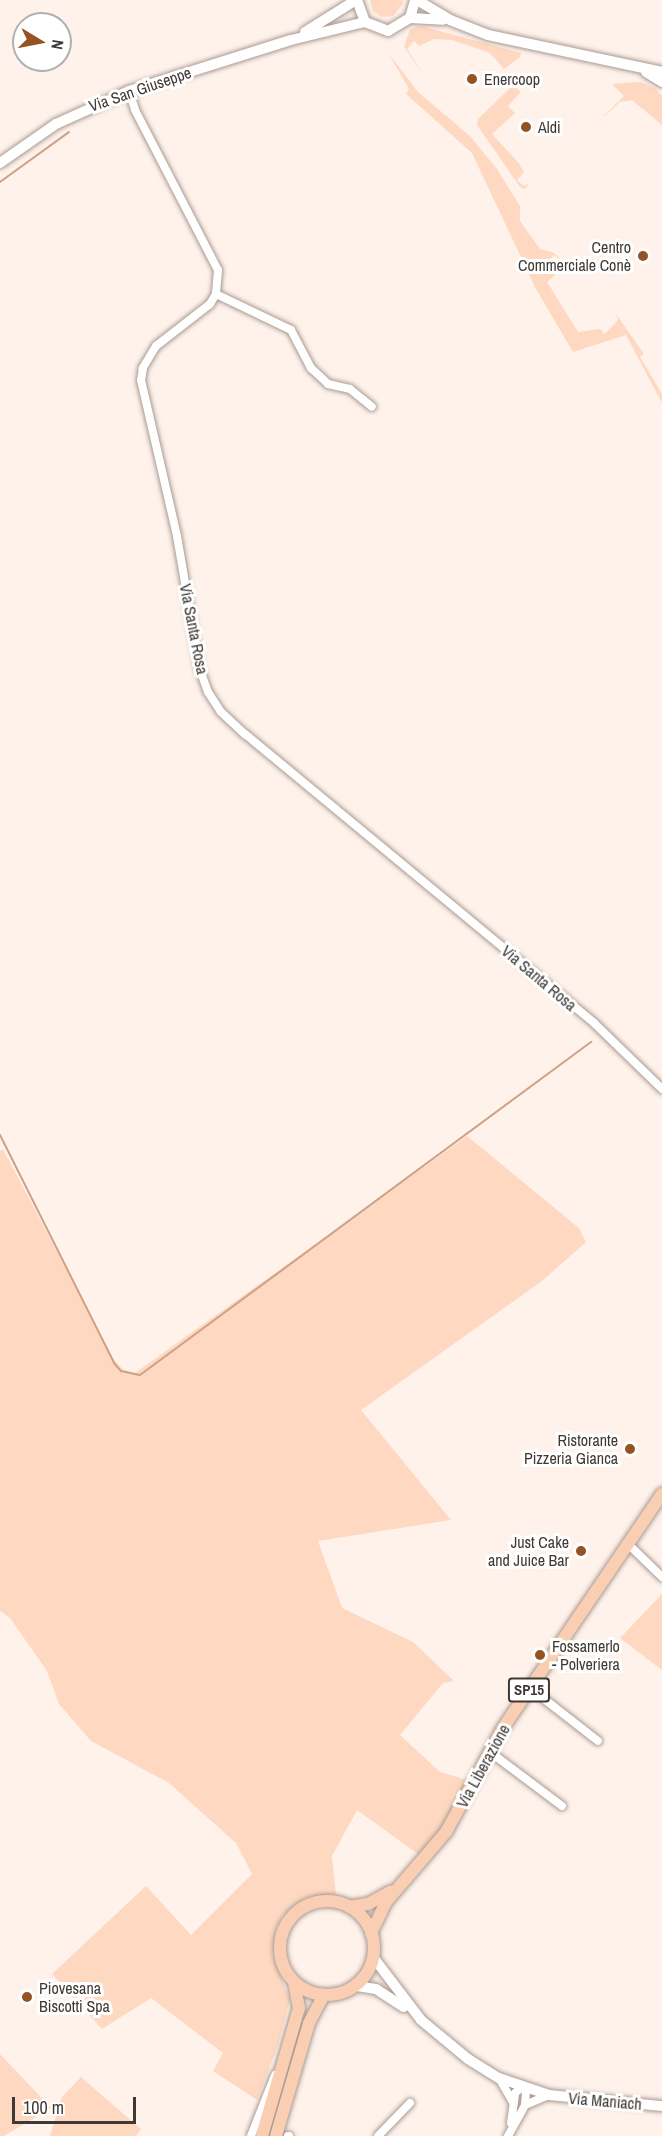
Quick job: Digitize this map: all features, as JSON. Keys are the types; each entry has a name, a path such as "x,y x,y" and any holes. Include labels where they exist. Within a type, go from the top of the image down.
{"main road":[{"name":"Via Liberazione","path":"371,1934 377,1915 446,1832 490,1752 530,1688 627,1542 662,1494"},
{"name":"Via Liberazione","path":"350,1907 368,1904 400,1886"},
{"name":"SP15","path":"262,2136 299,2008 293,1982 280,1952 289,1921 310,1904 337,1902 350,1907"},
{"path":"350,1907 371,1934"},
{"name":"SP15","path":"371,1934 373,1957"},
{"path":"293,1982 324,1995 348,1990 368,1971 373,1957"},
{"path":"276,2136 309,2023 324,1995"}],"street":[{"name":"Via San Giuseppe","path":"291,40 356,0"},
{"path":"356,0 365,22 388,31 410,18 450,21"},
{"path":"410,18 416,0 450,21 488,35 662,72"},
{"path":"334,30 335,20 342,10"},
{"name":"Via San Giuseppe","path":"0,162 56,124 129,91 291,40 365,22"},
{"path":"638,67 662,82"},
{"path":"129,91 135,110 214,259 218,270 216,294 291,330 311,368 328,384 350,389 372,407"},
{"name":"Via Santa Rosa","path":"216,294 210,304 156,346 148,356 141,380 177,536 200,670 208,692 221,712 244,734 594,1023 662,1089"},
{"path":"627,1542 662,1577"},
{"path":"530,1688 598,1742"},
{"path":"490,1752 562,1806"},
{"name":"Via Maniach","path":"373,1957 421,2020"},
{"name":"Via Maniach","path":"348,1990 357,1986 380,1991 421,2020 461,2054 499,2078 524,2089 549,2095 662,2106"},
{"path":"251,2136 286,2055"},
{"name":"Via Maniach","path":"499,2078 513,2102"},
{"path":"509,2133 513,2102 524,2089"},
{"path":"509,2133 525,2105 524,2089"},
{"name":"Via Maniach","path":"525,2105 549,2095"},
{"path":"378,2136 410,2103"}],"shaded area":[{"path":"370,0 403,0 403,4 393,16 382,17 373,11"},
{"path":"421,26 521,53 520,57 504,69 490,53 452,40 434,39 419,46 414,41 407,49 426,78 404,47 410,29"},
{"path":"389,54 418,92 470,136 497,169 520,206 520,221 540,249 554,253 566,264 554,255 550,259 555,266 550,270 555,275 547,282 578,332 600,329 605,334 618,320 616,314 644,354 640,357 662,394 662,403 626,335 573,352 536,289 472,153 406,94 409,89"},
{"path":"640,82 655,88 662,96 662,125 632,100 620,102 605,116 600,112 605,115 624,96 612,84"},
{"path":"513,85 521,92 508,106 515,113 492,134 518,162 524,172 517,180 524,186 529,183 525,189 520,187 477,125 478,119"},
{"path":"467,1136 579,1228 586,1242 542,1281 361,1410 451,1520 318,1541 342,1608 413,1642 454,1681 443,1683 400,1735 440,1772 474,1782 425,1859 357,1810 332,1856 336,1894 306,1897 283,1914 276,1927 272,1954 290,2000 278,2045 257,2100 213,2071 223,2053 151,1998 102,2029 52,1974 146,1886 191,1935 252,1874 236,1843 169,1783 91,1741 59,1704 47,1671 10,1618 0,1611 0,1151 3,1149 114,1360 124,1370 135,1373"},
{"path":"662,1594 662,1670 620,1638"},
{"path":"0,2054 51,2108 4,2136 0,2136"},
{"path":"81,2077 141,2129 136,2136 50,2136 62,2097"}],"waterway":[{"path":"0,182 69,132"},
{"path":"0,1135 114,1363 121,1371 140,1375 591,1042"}],"place":[{"name":"Enercoop","path":"472,79"},
{"name":"Aldi","path":"526,127"},
{"name":"Centro Commerciale Conè","path":"643,256"},
{"name":"Ristorante Pizzeria Gianca","path":"630,1449"},
{"name":"Just Cake and Juice Bar","path":"581,1551"},
{"name":"Fossamerlo - Polveriera","path":"540,1655"},
{"name":"Piovesana Biscotti Spa","path":"27,1997"}]}
